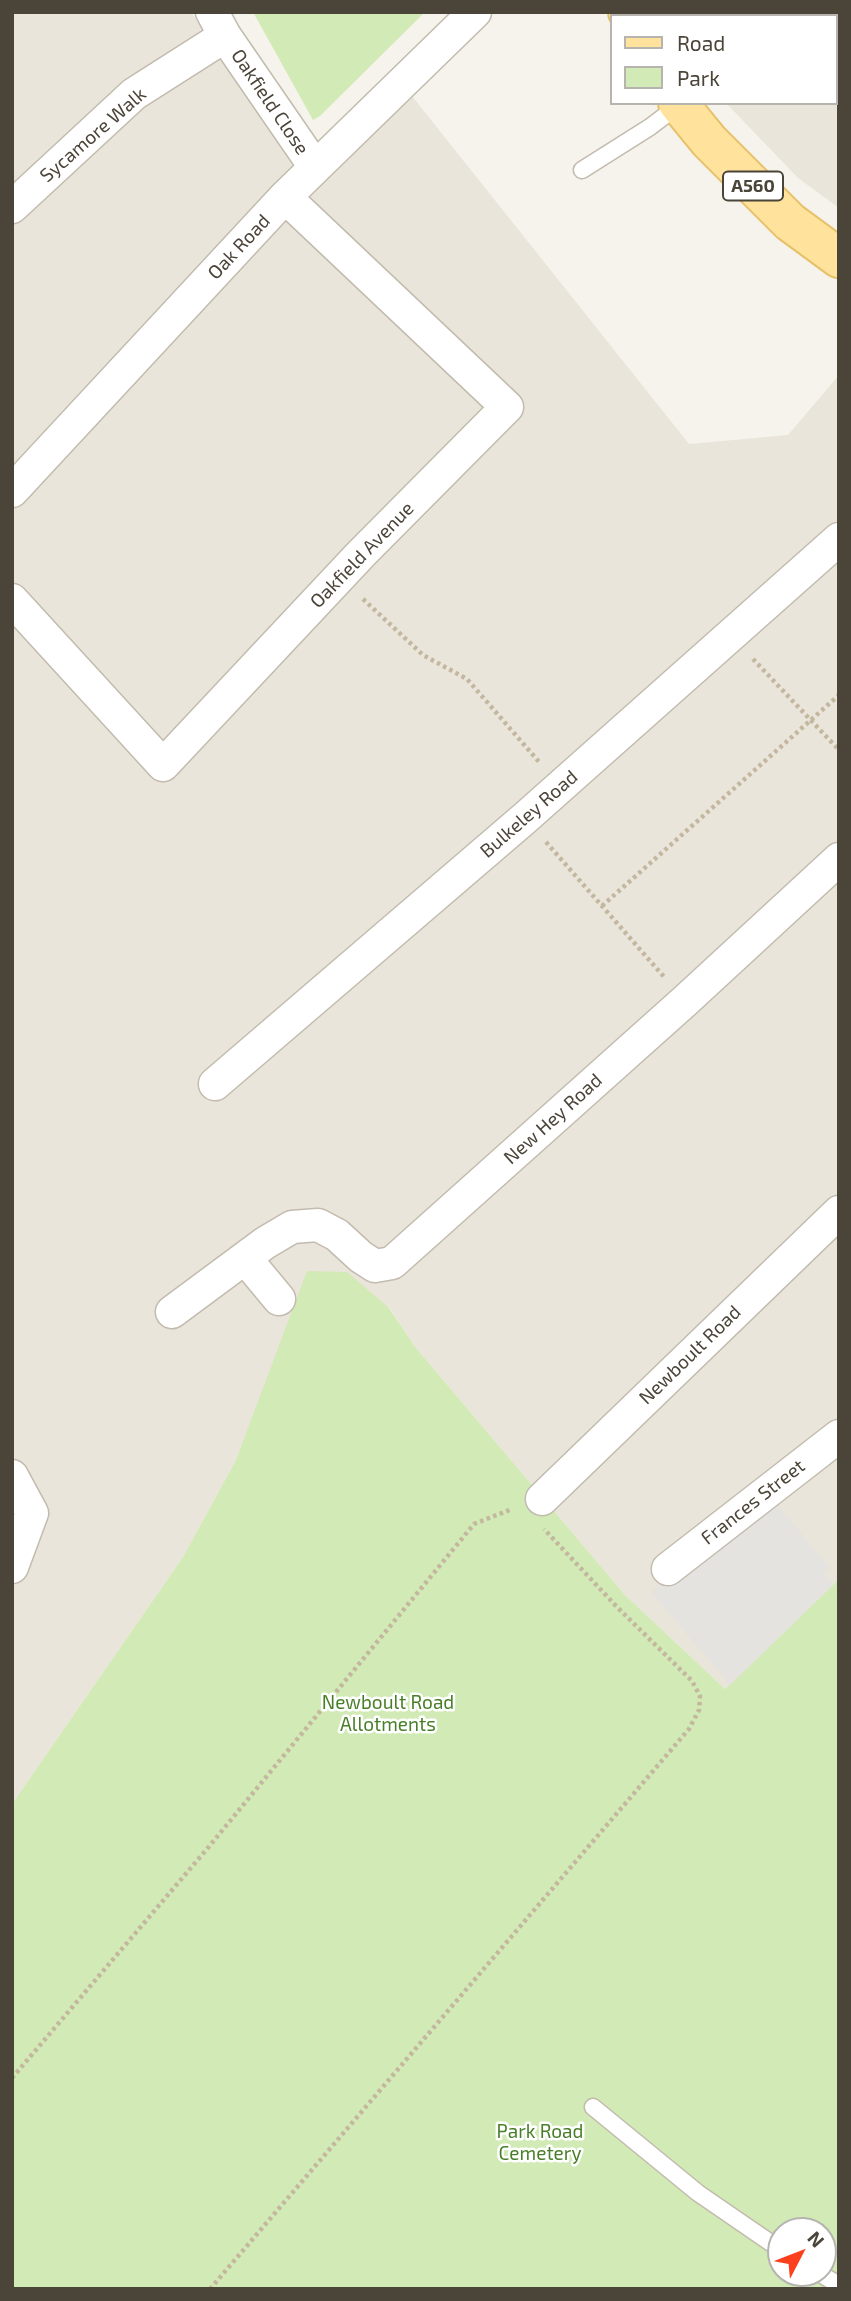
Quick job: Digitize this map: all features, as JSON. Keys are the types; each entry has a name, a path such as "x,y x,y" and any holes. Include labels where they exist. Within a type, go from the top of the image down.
{"main road":[{"name":"A560","path":"679,105 709,141 790,222 839,258"}],"street":[{"name":"Oak Road","path":"12,491 285,197 475,12"},
{"name":"Oakfield Close","path":"218,24 314,167"},
{"name":"Sycamore Walk","path":"12,207 134,94 218,24"},
{"name":"Oakfield Avenue","path":"12,600 163,765 339,577 507,407 285,197"},
{"name":"Bulkeley Road","path":"215,1084 525,818 839,539"},
{"name":"New Hey Road","path":"172,1312 292,1227 318,1225 337,1235 375,1266 392,1264 685,1002 839,859"},
{"name":"Newboult Road","path":"532,1502 839,1212"},
{"path":"245,1258 279,1299"},
{"name":"Frances Street","path":"668,1569 839,1436"},
{"path":"12,1476 32,1513 12,1567"}],"lane":[{"path":"582,170 650,127 677,105"},
{"path":"593,2107 698,2193 767,2240"}],"path":[{"path":"339,577 423,655 467,679 561,786"},
{"path":"730,636 839,750"},
{"path":"602,906 839,695"},
{"path":"525,818 685,1002"},
{"path":"12,2078 207,1849 474,1524 532,1502 617,1607 692,1681 700,1696 699,1710 690,1729 210,2289"}],"shaded area":[{"path":"12,12 191,12 294,168 408,91 689,444 788,435 839,375 839,1579 725,1689 625,1595 416,1348 389,1307 250,1426 236,1460 183,1557 12,1804"},
{"path":"665,12 839,12 839,208 798,178 728,105 837,105 837,14"},
{"path":"774,1501 830,1568 824,1573 834,1584 730,1685 651,1592 762,1503"}],"green space":[{"path":"253,12 425,12 313,120"},
{"name":"Newboult Road Allotments","path":"307,1271 347,1272 389,1308 416,1348 625,1595 725,1689 839,1579 839,2289 12,2289 12,1804 183,1557 236,1460"}],"park label":[{"name":"Park Road Cemetery","path":"540,2143"}]}
